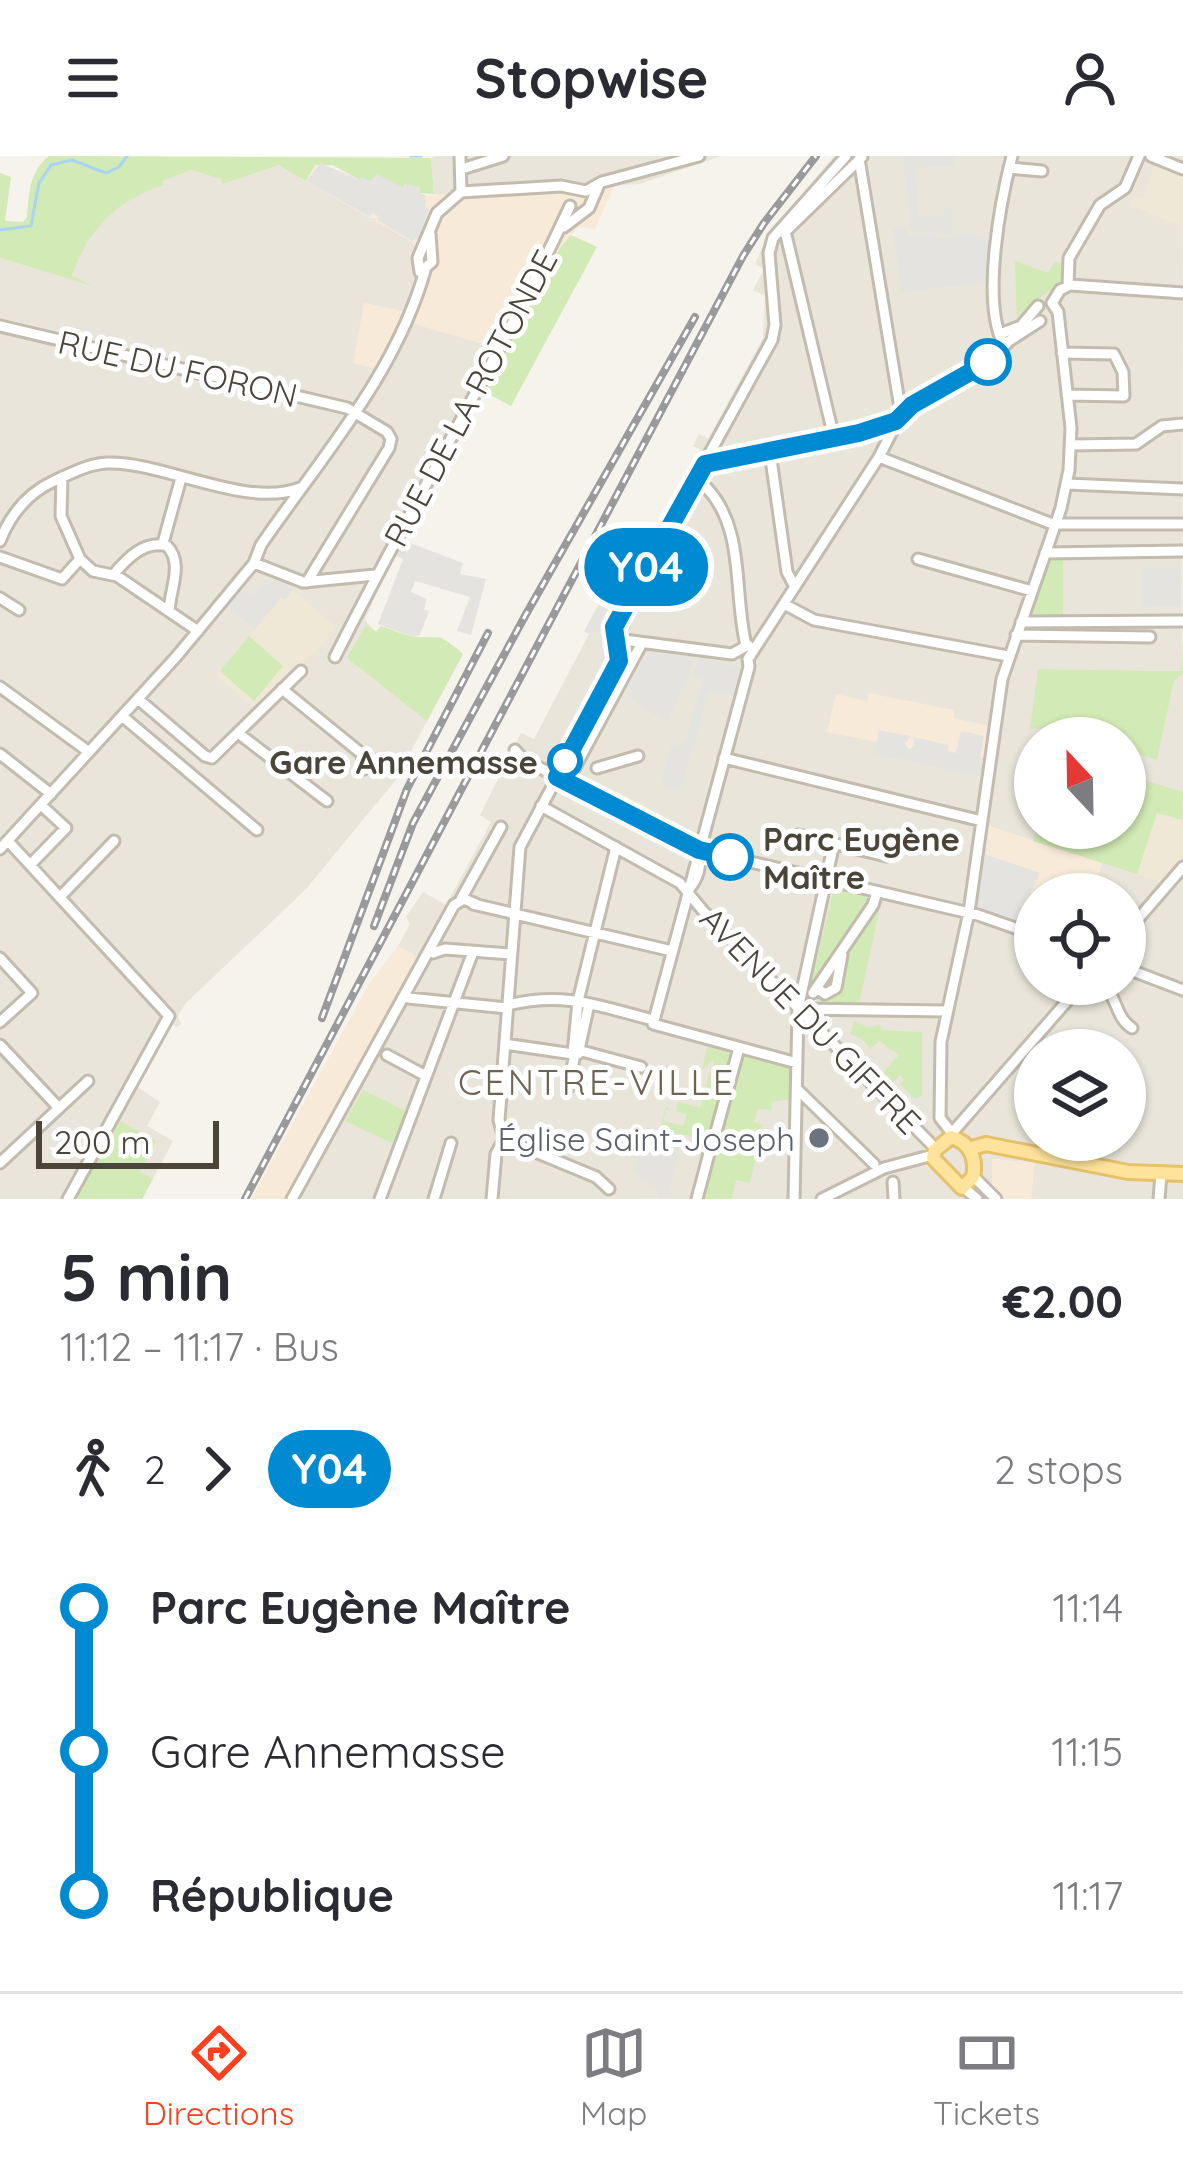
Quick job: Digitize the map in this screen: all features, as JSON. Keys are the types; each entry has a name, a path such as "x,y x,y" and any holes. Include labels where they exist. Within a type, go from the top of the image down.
{"main road":[{"path":"949,1199 974,1176 971,1153 953,1136 934,1152 934,1162 959,1186"},
{"path":"971,1153 997,1148 1111,1169 1183,1174"}],"street":[{"path":"460,156 466,190"},
{"path":"463,172 503,156"},
{"path":"579,196 608,181 699,156"},
{"path":"562,780 619,661 614,627 774,334 769,251 779,227 846,156"},
{"path":"700,469 722,459 834,438 898,418 964,375 1038,306 1052,303 1067,286 1069,258 1098,208 1125,188 1139,156"},
{"path":"1151,156 1183,169"},
{"path":"769,251 861,158"},
{"path":"746,651 784,604 892,437 898,418 861,158"},
{"path":"1003,338 996,318 997,228 1011,162 1042,171"},
{"path":"68,1199 168,1022 167,1012 30,865 4,845 254,563 289,497 302,487 355,412 399,340 439,209 466,190 563,186 579,196"},
{"path":"579,196 581,212"},
{"name":"RUE DE LA ROTONDE","path":"254,563 287,579 307,582 375,575 557,236 579,196 590,206 557,236"},
{"path":"785,231 834,438"},
{"path":"1067,286 1183,293"},
{"path":"1003,338 1048,322 1058,310 1052,303"},
{"path":"1038,306 1036,315 1059,336 1071,445 1067,484 1055,525 1008,656 969,912 941,1042 940,1118 953,1136 1064,1005"},
{"name":"RUE DU FORON","path":"0,326 355,412"},
{"path":"1062,352 1116,355 1124,373 1124,397 1067,395"},
{"path":"307,582 392,443 387,432 355,412"},
{"path":"1071,445 1138,443 1158,428 1183,424"},
{"path":"716,441 722,459"},
{"path":"770,452 787,572 795,587"},
{"path":"879,457 1055,525 1183,524"},
{"path":"0,541 27,497 84,467 106,463 289,497"},
{"path":"62,477 62,520 80,559 93,571 114,574 198,631"},
{"path":"163,544 182,478"},
{"path":"1067,484 1183,489"},
{"path":"653,1022 724,758 746,651 731,532 720,504 706,487"},
{"path":"114,574 127,558 152,544 163,544 176,560 169,611"},
{"path":"1045,553 1183,551"},
{"path":"0,557 62,579 80,559"},
{"path":"918,559 1032,591"},
{"path":"345,633 375,575"},
{"path":"0,598 19,610"},
{"path":"784,604 820,621 1008,656"},
{"path":"1021,622 1183,621"},
{"path":"1016,634 1150,637"},
{"path":"616,639 746,651"},
{"path":"492,1199 496,1154 504,1138 499,1120 521,845 541,806 590,741 641,642"},
{"path":"138,699 207,758 214,757 301,671"},
{"path":"0,687 89,752"},
{"path":"282,689 362,754 364,769"},
{"path":"122,716 257,830"},
{"path":"238,733 327,802"},
{"path":"514,750 523,759 699,850 969,912 1014,928"},
{"path":"0,754 51,794"},
{"path":"597,768 638,756"},
{"path":"724,758 982,820"},
{"path":"30,865 66,828 41,805"},
{"name":"AVENUE DU GIFFRE","path":"541,806 688,890 934,1152"},
{"path":"295,1199 452,913 466,902 501,826"},
{"path":"799,835 886,856"},
{"path":"60,897 114,841"},
{"path":"794,1199 798,1010 834,843"},
{"path":"568,1088 585,976 616,847"},
{"path":"1146,910 1183,868"},
{"path":"843,949 836,988 825,994 815,990 843,949 877,906 877,892"},
{"path":"466,902 672,951"},
{"path":"440,941 473,952 512,954"},
{"path":"295,1199 440,941"},
{"path":"380,1199 473,952"},
{"path":"0,958 32,993 0,1022"},
{"path":"1146,976 1183,989"},
{"path":"408,998 507,1006 544,996 581,1001 797,1064"},
{"path":"1117,1005 1122,1020 1132,1028"},
{"path":"798,1010 947,1011"},
{"path":"505,1044 641,1066"},
{"path":"0,1045 59,1108"},
{"path":"698,1199 739,1048"},
{"path":"387,1055 426,1076"},
{"path":"0,1163 88,1081"},
{"path":"796,1089 874,1164"},
{"path":"504,1138 596,1177 608,1189"},
{"path":"434,1199 451,1143"},
{"path":"822,1199 840,1195 884,1168 934,1152"},
{"path":"1159,1199 1161,1174"},
{"path":"974,1176 996,1199"},
{"path":"893,1182 894,1199"},
{"path":"959,1186 976,1199"}],"shaded area":[{"path":"721,156 640,184 451,197 434,194 431,158"},
{"path":"834,156 1183,156 1182,671 1038,669 1042,717 1014,717 1014,834 989,826 976,903 980,910 1014,921 1014,1005 1146,1005 1146,873 1099,873 1102,863 1059,849 1146,849 1146,756 1157,759 1174,681 1183,674 1183,1199 1031,1199 1034,1163 993,1159 1000,1199 292,1199 424,960 398,946 410,924 406,917 423,892 446,905 491,822 480,815 521,733 534,739 589,634 603,632 694,469 701,450 693,446 699,434 708,439 763,338 765,296 753,290 764,269 755,264 767,237"},
{"path":"903,156 954,156 954,165 916,168 918,216 944,216 944,208 952,208 952,234 911,231"},
{"path":"1156,161 1183,171 1183,226 1130,206 1133,197 1143,200"},
{"path":"321,163 359,180 370,181 377,174 403,188 405,184 420,187 429,209 419,238 412,241 373,213 370,217 306,181"},
{"path":"278,165 377,218 412,242 425,260 411,313 364,303 504,350 413,509 365,620 376,632 381,626 413,637 441,637 463,654 395,781 306,889 185,1004 178,1016 181,1024 172,1024 137,1087 160,1102 147,1126 173,1141 142,1199 0,1199 0,258 71,279 80,253 101,220 137,195 162,185 161,181 192,170"},
{"path":"315,165 426,195 614,187 595,229 578,227 560,248 504,350 407,322 383,371 353,363 364,303 410,313 425,259 412,242 376,217 306,181"},
{"path":"893,227 906,228 908,236 990,239 986,282 901,292"},
{"path":"402,540 463,563 460,574 486,579 471,635 457,631 470,597 415,581 411,592 427,599 424,609 429,611 420,635 413,637 378,624 403,559 395,555"},
{"path":"629,550 644,558 603,632 589,634 584,631"},
{"path":"1181,567 1181,606 1142,607 1141,568"},
{"path":"274,578 293,590 255,629 227,606 240,590 251,596"},
{"path":"293,590 333,625 334,633 256,709 216,676 281,598 285,600"},
{"path":"650,649 695,659 668,722 625,694"},
{"path":"699,658 741,667 733,695 710,690 680,791 660,785 671,744 680,746 685,741 703,679 693,675"},
{"path":"869,693 954,710 953,718 995,727 988,778 875,754 877,742 827,732 836,694 867,701"},
{"path":"879,730 910,736 905,744 909,749 914,746 913,737 949,745 948,751 956,753 961,731 984,736 982,777 875,754"},
{"path":"1157,812 1183,820 1183,856 1160,882 1137,873"},
{"path":"989,826 1014,834 1014,849 1059,849 1102,863 1099,873 1014,873 1014,921 979,909 976,902"},
{"path":"984,854 1040,873 1014,873 1014,921 979,909 976,902"},
{"path":"398,946 424,960 292,1199 251,1199 370,982"},
{"path":"665,1136 681,1140 668,1199 660,1199 655,1186 642,1181 633,1170 646,1138 660,1141 660,1153"},
{"path":"992,1159 1035,1163 1031,1199 1000,1199 992,1190"}],"green space":[{"path":"49,156 431,158 434,194 420,193 405,184 403,188 360,180 332,165 315,165 306,181 278,165 223,184 221,179 192,170 131,200 95,231 72,276 93,286 0,258 0,173 11,177 5,221 23,222 34,176"},
{"path":"571,235 597,247 511,406 481,390"},
{"path":"1015,261 1048,273 1055,262 1063,264 1059,282 1017,324"},
{"path":"1049,557 1063,557 1063,619 1032,619 1028,615"},
{"path":"366,625 376,632 381,626 410,636 442,639 463,654 427,721 347,658"},
{"path":"249,636 283,666 254,701 220,671"},
{"path":"1183,639 1183,674 1174,681 1157,760 1146,757 1146,717 1032,717 1038,669 1182,671"},
{"path":"1146,781 1183,792 1182,820 1157,813 1146,847"},
{"path":"1058,849 1145,849 1134,873"},
{"path":"833,893 881,901 859,1004 819,1002 809,991"},
{"path":"854,1021 868,1027 880,1025 881,1030 922,1032 922,1096 915,1099 900,1084 904,1080 900,1075 886,1089 877,1079 899,1055 879,1041 870,1049 850,1034"},
{"path":"708,1044 734,1052 710,1141 660,1129 666,1106 671,1110 666,1109 663,1121 683,1126 687,1115 676,1111 678,1102 700,1108 703,1095 709,1093 705,1090 715,1067 713,1060 702,1069"},
{"path":"742,1054 791,1066 790,1099 772,1102 771,1110 758,1109 754,1122 763,1125 750,1183 736,1180 732,1199 702,1199"},
{"path":"363,1090 406,1111 394,1144 345,1121"},
{"path":"118,1120 156,1141 140,1172 153,1179 142,1199 73,1199"}],"waterway":[{"path":"0,230 31,226 39,183 51,165 72,160 106,173 127,156"},
{"path":"411,156 421,156"}],"railway":[{"path":"245,1199 743,256 816,156"},
{"path":"374,926 413,823 695,317"},
{"path":"322,1018 407,789 488,633"}],"bus line":[{"name":"Y04","path":"730,857 699,850 557,777 619,661 614,627 705,464 896,421 912,405 988,362"}],"place":[{"name":"Gare Annemasse","path":"565,761"},
{"name":"Parc Eugène Maître","path":"730,857"},
{"name":"Église Saint-Joseph","path":"819,1138"}],"district":[{"name":"CENTRE-VILLE","path":"597,1081"}]}
